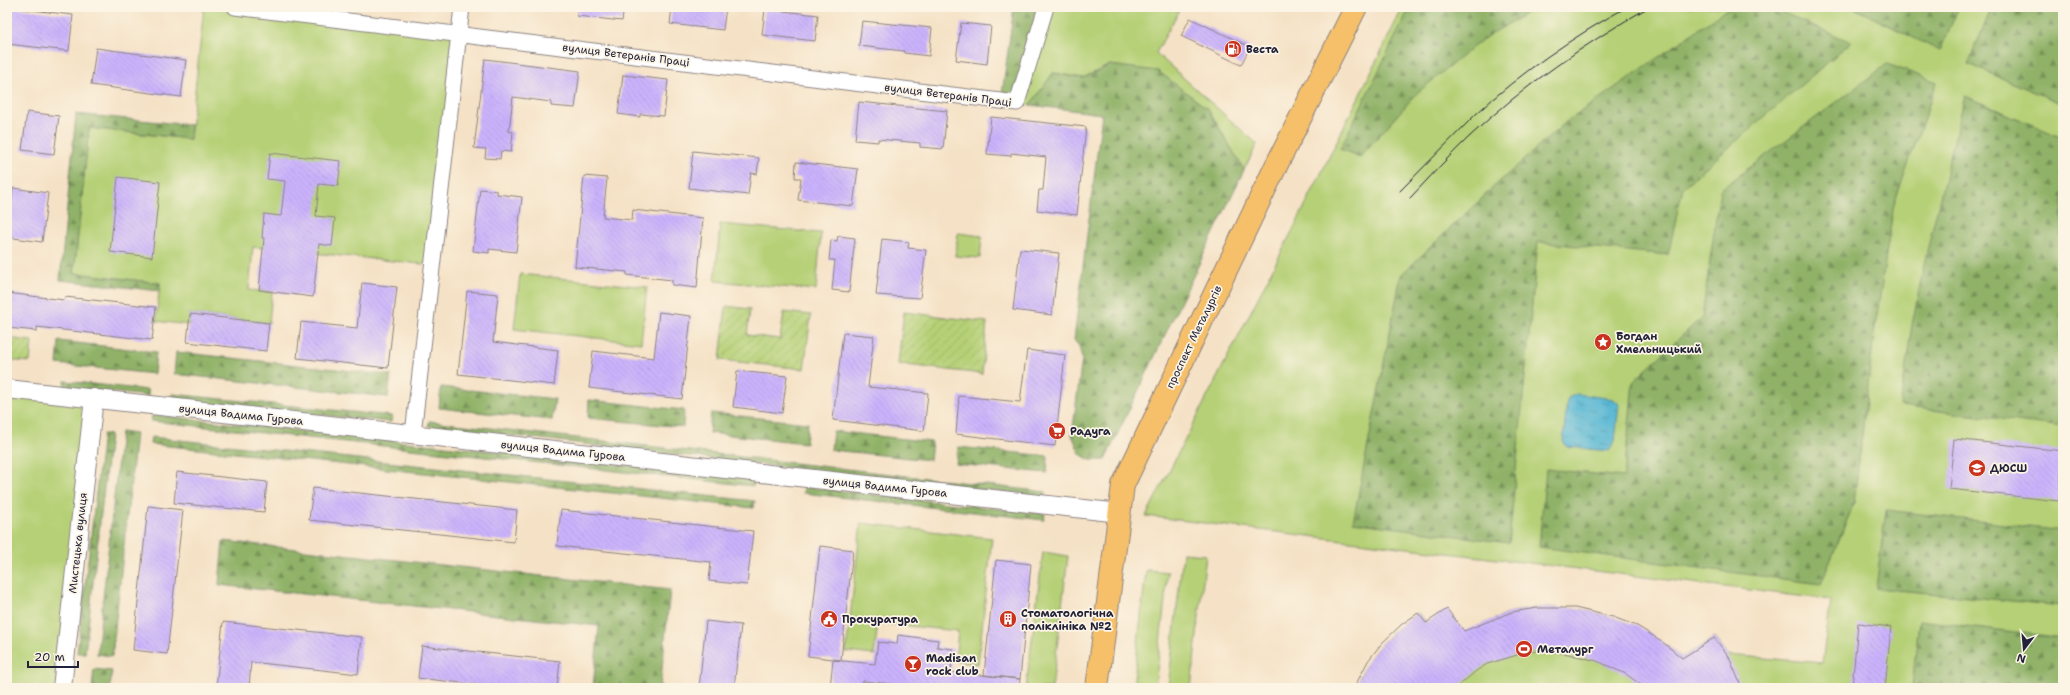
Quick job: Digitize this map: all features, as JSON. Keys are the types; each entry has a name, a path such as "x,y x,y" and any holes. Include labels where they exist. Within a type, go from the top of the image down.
{"main road":[{"name":"проспект Металургів","path":"1097,688 1123,485 1274,170 1356,7"}],"street":[{"name":"вулиця Ветеранів Праці","path":"235,7 1017,103 1046,7"},
{"path":"413,434 462,7"},
{"name":"вулиця Вадима Гурова","path":"7,389 1120,513"},
{"name":"Мистецька вулиця","path":"62,688 94,398"}],"green space":[{"path":"204,7 235,7 459,34 432,265 253,247 249,290 272,292 269,323 190,314 189,325 156,321 160,283 74,273 89,128 190,139"},
{"path":"1014,7 1046,7 1017,103 1001,101"},
{"path":"1046,7 1181,7 1156,53 1257,144 1244,170 1208,109 1110,65 1083,78 1054,73 1030,105 1017,103"},
{"path":"1403,7 2063,7 2063,688 1355,688 1366,665 1380,645 1398,628 1418,613 1427,623 1464,632 1512,612 1537,608 1558,608 1570,615 1572,608 1604,615 1630,624 1643,630 1682,658 1714,638 1728,655 1822,663 1831,600 1146,516 1302,212"},
{"path":"1410,7 1537,7 1483,39 1417,93 1360,157 1340,149"},
{"path":"1730,7 1770,7 1851,42 1683,187 1668,255 1538,242 1509,543 1353,522 1401,275 1500,181 1566,122"},
{"path":"1852,7 1959,7 1940,51"},
{"path":"1992,7 2063,7 2063,104 1968,64"},
{"path":"1887,64 1937,82 1894,204 1874,334 1854,503 1821,584 1539,547 1546,469 1624,477 1633,382 1702,317 1720,190"},
{"path":"1110,65 1158,71 1208,109 1244,170 1105,460 1090,460 1080,454 1072,435 1082,359 1079,346 1074,340 1102,114 1030,105 1053,73 1083,78"},
{"path":"1965,96 2063,138 2063,427 1900,406 1912,325 1926,255"},
{"path":"76,114 191,125 190,139 89,128 74,273 160,283 160,291 60,280"},
{"path":"720,224 821,233 816,290 715,281"},
{"path":"958,233 982,236 980,258 955,256"},
{"path":"520,274 647,287 641,343 514,329"},
{"path":"726,306 750,309 747,335 780,339 784,312 811,315 804,369 720,360"},
{"path":"904,312 987,322 982,374 898,364"},
{"path":"7,338 32,341 30,362 7,360"},
{"path":"59,341 156,352 154,374 57,364"},
{"path":"176,352 391,375 388,397 174,374"},
{"path":"65,381 148,390 148,396 64,387"},
{"path":"441,387 555,399 552,420 439,408"},
{"path":"7,389 94,398 62,688 7,688"},
{"path":"172,394 392,416 391,422 172,400"},
{"path":"589,400 684,410 683,427 588,418"},
{"path":"711,413 808,423 806,443 709,433"},
{"path":"152,415 755,479 754,486 151,421"},
{"path":"429,421 1046,492 1045,497 428,426"},
{"path":"833,431 932,442 930,460 831,450"},
{"path":"121,432 136,434 112,656 97,654"},
{"path":"103,434 110,435 85,653 77,653"},
{"path":"151,437 755,501 754,508 150,444"},
{"path":"958,447 1048,456 1047,473 956,464"},
{"path":"804,487 1045,514 1044,520 803,493"},
{"path":"1886,510 2063,531 2063,606 1876,588"},
{"path":"861,523 992,538 978,664 955,661 958,631 878,623 874,655 846,652"},
{"path":"223,541 670,590 660,688 593,688 599,626 219,585"},
{"path":"1043,552 1068,556 1052,688 1026,688"},
{"path":"1183,553 1206,555 1191,688 1168,688"},
{"path":"1146,570 1168,572 1155,688 1133,688"},
{"path":"1919,620 2063,638 2063,688 1912,688"},
{"path":"94,669 112,671 110,688 92,688"}],"water":[{"path":"1577,394 1613,399 1619,404 1615,441 1609,451 1568,447 1563,442 1567,401 1568,398"}],"building":[{"path":"7,7 73,15 69,51 7,44"},
{"path":"578,7 624,7 622,21 577,16"},
{"path":"672,7 726,7 723,30 670,24"},
{"path":"765,9 818,15 815,41 762,35"},
{"path":"1190,18 1250,47 1241,65 1181,36"},
{"path":"862,21 932,28 929,56 904,53 904,51 859,46"},
{"path":"961,23 991,26 987,64 956,60"},
{"path":"96,48 186,60 181,97 91,85"},
{"path":"485,59 580,71 575,108 551,106 551,102 513,97 509,131 513,132 511,152 501,151 500,159 485,158 486,149 474,148"},
{"path":"623,75 668,80 664,116 640,114 640,117 618,114"},
{"path":"859,102 947,111 943,149 920,147 920,143 878,139 878,142 855,140"},
{"path":"27,112 59,116 54,154 22,150"},
{"path":"991,117 1086,127 1077,215 1037,210 1039,190 1043,190 1046,157 1011,153 1011,156 987,154"},
{"path":"693,151 759,158 757,174 751,173 748,195 689,188"},
{"path":"270,153 341,161 338,186 319,184 316,216 335,218 332,246 319,244 313,297 259,290 264,238 262,238 264,214 281,216 285,181 267,179"},
{"path":"796,162 858,169 853,206 798,200 801,178 795,178"},
{"path":"584,176 607,178 603,217 632,220 633,210 703,218 697,288 672,285 672,280 627,275 627,272 575,267"},
{"path":"118,177 160,182 152,257 110,252"},
{"path":"13,188 48,193 42,242 7,237"},
{"path":"480,189 497,191 497,194 522,197 516,252 489,249 489,253 473,251"},
{"path":"838,236 855,238 849,292 832,290 835,260 829,260 831,240 837,241"},
{"path":"882,239 909,242 908,248 926,250 920,298 876,295"},
{"path":"1020,249 1059,253 1052,315 1013,310"},
{"path":"362,283 397,287 388,368 297,358 301,322 357,328"},
{"path":"467,291 498,294 493,342 558,350 554,385 458,374"},
{"path":"7,293 64,300 65,297 156,307 152,340 37,327 37,331 7,328"},
{"path":"659,312 691,316 682,399 589,388 593,351 654,358"},
{"path":"190,314 269,323 266,351 187,342"},
{"path":"843,333 874,336 868,387 928,393 924,431 833,420"},
{"path":"1027,350 1065,355 1055,446 956,434 959,396 1020,402"},
{"path":"737,371 787,376 782,413 733,407"},
{"path":"1954,439 2063,451 2059,501 1949,489"},
{"path":"177,472 267,482 264,512 174,503"},
{"path":"313,488 517,510 514,542 309,520"},
{"path":"148,506 183,510 167,654 133,650"},
{"path":"561,510 753,531 747,585 709,581 711,562 557,546"},
{"name":"Прокуратура","path":"820,546 853,550 841,660 808,656"},
{"name":"Стоматологічна поліклініка №2","path":"996,560 1031,564 1020,679 984,675"},
{"name":"Металург","path":"1537,608 1575,608 1613,617 1637,626 1660,640 1682,658 1714,638 1728,655 1742,688 1645,688 1626,674 1597,661 1564,653 1535,651 1487,664 1456,688 1354,688 1368,661 1381,644 1402,624 1418,613 1426,623 1447,609 1464,631 1512,612"},
{"path":"706,621 741,625 734,688 699,688"},
{"path":"223,622 362,637 358,674 251,662 249,688 216,688"},
{"path":"1858,623 1891,627 1885,688 1852,688"},
{"name":"Madisan rock club","path":"898,635 938,640 937,647 953,649 951,672 1020,679 1019,688 901,688 901,685 863,681 862,688 830,688 833,660 875,664 878,642 897,644"},
{"path":"422,646 560,661 557,688 506,688 418,678"}],"tram line":[{"path":"1400,191 1475,115 1511,84 1567,43 1627,7"},
{"path":"1410,198 1469,137 1511,100 1578,51 1649,7"}],"place":[{"name":"Веста","path":"1233,49"},
{"name":"Богдан Хмельницький","path":"1603,342"},
{"name":"Радуга","path":"1057,431"},
{"name":"ДЮСШ","path":"1977,468"},
{"name":"Прокуратура","path":"829,619"},
{"name":"Стоматологічна поліклініка №2","path":"1008,619"},
{"name":"Металург","path":"1524,649"},
{"name":"Madisan rock club","path":"913,664"}]}
